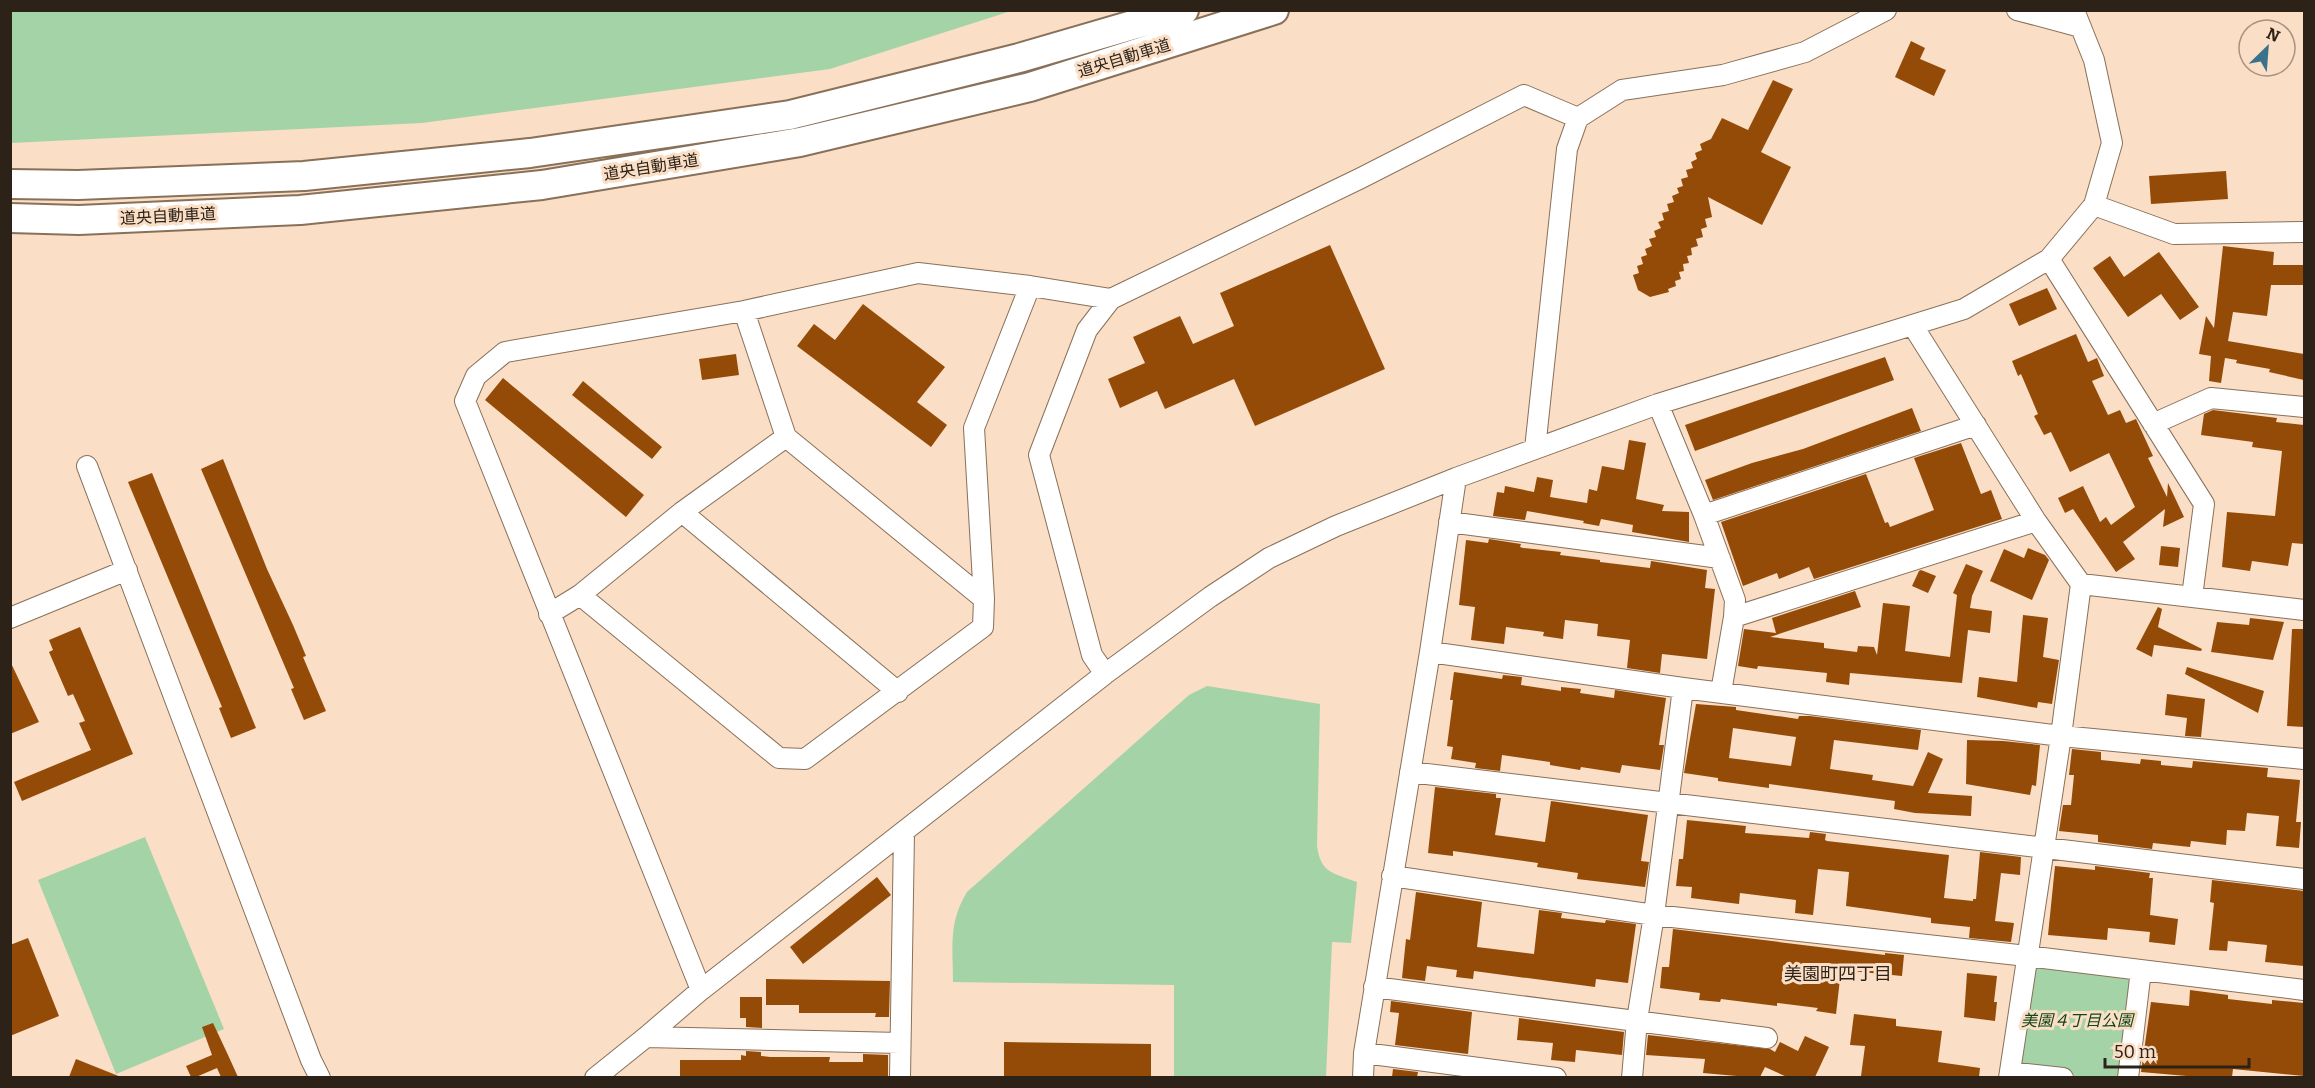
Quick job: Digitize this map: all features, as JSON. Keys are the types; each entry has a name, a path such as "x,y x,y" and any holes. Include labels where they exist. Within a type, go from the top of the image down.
{"highway":[{"name":"道央自動車道","path":"10,184 78,185 304,176 530,153 790,115 1019,58 1185,10"},
{"name":"道央自動車道","path":"10,218 79,220 300,210 542,185 800,142 1030,87 1274,10"}],"street":[{"path":"1534,449 1567,149 1578,118 1622,90 1723,75 1805,52 1886,10"},
{"path":"595,1077 701,990 1105,674 1210,597 1269,558 1336,526 1456,478 1658,404 1964,309 2049,260 2094,205 2112,143 2094,60 2078,19 2017,10"},
{"path":"1105,674 1092,655 1039,455 1087,330 1111,299 1350,183 1524,95 1578,118"},
{"path":"2094,205 2174,234 2304,232"},
{"path":"2049,260 2204,504 2192,597"},
{"path":"701,990 465,401 476,376 505,352 744,311 918,273 1030,286 1111,299"},
{"path":"580,595 779,758 805,759 983,627 984,599 974,428 1030,286"},
{"path":"744,311 786,437 984,599"},
{"path":"1913,326 2036,521 2080,584 2061,736 2010,1075 2063,1077"},
{"path":"2153,424 2211,398 2304,407"},
{"path":"1658,404 1704,515 1735,600 1722,692"},
{"path":"1704,515 1976,425"},
{"path":"549,614 580,595 682,512 786,437"},
{"path":"87,466 311,1060 320,1077"},
{"path":"1363,1077 1364,1053 1374,987 1430,652 1456,478"},
{"path":"682,512 898,692"},
{"path":"1734,617 2036,521"},
{"path":"1449,522 1720,558"},
{"path":"10,618 127,570"},
{"path":"2080,584 2304,610"},
{"path":"1430,652 1683,688 2061,736 2304,759"},
{"path":"1632,1077 1637,1020 1654,915 1683,688"},
{"path":"1410,771 1668,804 2304,879"},
{"path":"900,1077 904,833"},
{"path":"1392,876 1654,915 2027,956 2304,990"},
{"path":"2128,1077 2141,970"},
{"path":"1374,987 1767,1038"},
{"path":"646,1037 900,1043"},
{"path":"1364,1053 1556,1077"}],"green space":[{"path":"10,11 1011,11 830,69 422,123 11,143"},
{"path":"1207,686 1320,704 1317,845 1321,861 1329,871 1357,882 1351,943 1332,942 1326,1077 1174,1077 1174,985 953,982 954,925 967,892 1189,695"},
{"path":"145,837 224,1029 116,1074 38,880"},
{"name":"美園４丁目公園","path":"2027,956 2141,970 2128,1077 2063,1078 2010,1072"}],"building":[{"path":"1911,41 1925,48 1920,59 1946,70 1934,96 1895,77"},
{"path":"1773,80 1793,89 1761,152 1791,167 1762,225 1708,197 1712,217 1705,219 1707,227 1701,229 1703,237 1696,239 1698,246 1691,248 1692,255 1687,256 1689,263 1683,264 1684,271 1679,272 1681,279 1675,281 1676,286 1668,289 1669,292 1650,297 1638,290 1633,275 1639,273 1637,266 1643,264 1641,257 1647,255 1645,249 1652,246 1649,239 1656,237 1654,231 1661,228 1658,222 1664,220 1662,213 1669,211 1667,204 1674,202 1672,196 1679,193 1677,188 1683,186 1681,179 1688,177 1686,170 1693,168 1691,162 1697,159 1695,153 1702,150 1700,144 1711,139 1722,118 1748,130"},
{"path":"2226,171 2228,199 2151,204 2149,176"},
{"path":"1330,245 1385,369 1255,426 1234,379 1165,409 1157,391 1120,408 1108,379 1145,363 1133,337 1180,316 1193,344 1234,326 1220,293"},
{"path":"2223,246 2274,252 2273,265 2304,265 2304,285 2271,285 2267,316 2233,312 2228,341 2304,354 2304,380 2269,372 2270,369 2236,363 2237,360 2225,358 2221,383 2209,381 2211,356 2199,354 2206,316 2214,328"},
{"path":"2159,252 2199,307 2180,320 2161,294 2128,317 2093,268 2110,256 2124,277"},
{"path":"2047,288 2057,309 2019,326 2009,304"},
{"path":"863,304 945,367 917,402 947,425 931,447 797,346 814,324 835,340"},
{"path":"2076,334 2088,362 2097,358 2104,376 2092,381 2108,415 2120,410 2126,423 2136,419 2153,456 2148,458 2167,497 2168,483 2184,517 2163,527 2165,509 2123,542 2135,559 2116,572 2073,509 2065,513 2058,498 2083,486 2100,522 2106,517 2111,525 2135,507 2109,453 2070,472 2051,432 2044,435 2034,416 2038,414 2021,374 2018,376 2012,361"},
{"path":"736,354 739,375 702,380 699,359"},
{"path":"1885,357 1894,380 1695,451 1685,425"},
{"path":"503,378 644,495 626,517 485,400"},
{"path":"583,381 662,447 652,459 572,395"},
{"path":"1912,408 1921,431 1713,500 1705,480 1752,463 1803,449"},
{"path":"2213,410 2277,418 2276,422 2304,425 2304,544 2292,543 2288,566 2252,561 2250,571 2222,567 2227,512 2275,516 2282,451 2252,447 2253,442 2201,435 2204,414"},
{"path":"1629,440 1646,443 1636,499 1664,505 1662,511 1689,512 1689,542 1632,532 1633,525 1601,519 1599,526 1583,523 1584,521 1527,511 1525,520 1493,516 1497,492 1504,493 1505,486 1534,492 1537,477 1553,480 1550,497 1587,503 1589,489 1597,491 1602,466 1624,470"},
{"path":"1961,443 1981,494 1991,490 2002,519 1814,579 1809,567 1779,579 1777,573 1743,586 1721,522 1866,474 1885,523 1888,522 1890,527 1934,510 1914,458"},
{"path":"223,459 267,569 306,656 303,657 326,711 304,720 291,689 294,688 201,469"},
{"path":"152,473 256,728 231,738 219,708 222,707 128,482"},
{"path":"1489,539 1521,544 1520,547 1523,548 1561,552 1560,555 1600,560 1600,562 1650,568 1651,561 1707,570 1705,588 1715,589 1707,659 1662,654 1660,673 1627,668 1630,640 1597,636 1598,624 1565,620 1563,639 1543,636 1544,632 1506,627 1504,644 1471,640 1475,607 1459,605 1466,540 1488,543"},
{"path":"2161,546 2180,548 2178,567 2159,565"},
{"path":"2028,548 2045,555 2049,560 2032,600 1990,581 2004,549 2024,558"},
{"path":"1966,564 1983,571 1972,596 1970,608 1992,611 1990,633 1968,630 1962,683 1850,673 1849,685 1826,682 1827,673 1738,666 1744,629 1776,633 1772,618 1855,591 1861,607 1770,637 1824,643 1824,648 1857,652 1858,646 1874,647 1877,655 1883,603 1910,606 1905,651 1950,657 1957,595 1953,593"},
{"path":"1921,570 1936,576 1928,593 1912,586"},
{"path":"2158,607 2162,609 2158,627 2202,649 2201,651 2154,645 2152,657 2136,649"},
{"path":"2023,615 2048,618 2043,657 2059,660 2052,704 2038,702 2037,708 1977,697 1979,677 2017,682"},
{"path":"2250,618 2284,622 2273,660 2211,652 2217,622 2249,625"},
{"path":"80,627 133,754 22,801 14,782 91,750 79,723 85,721 73,694 68,696 49,652 53,650 49,640"},
{"path":"2292,629 2304,629 2304,727 2287,726"},
{"path":"10,661 39,722 10,734"},
{"path":"2187,667 2264,691 2258,713 2185,674"},
{"path":"1454,672 1502,679 1503,675 1522,677 1521,685 1561,691 1561,687 1581,689 1580,693 1614,698 1615,690 1666,698 1659,745 1664,745 1660,770 1622,765 1620,773 1581,767 1580,770 1550,765 1550,762 1502,755 1500,771 1475,768 1476,763 1451,759 1453,747 1447,746"},
{"path":"2167,694 2205,699 2201,737 2185,736 2187,718 2165,715"},
{"path":"1696,704 1736,707 1736,710 1798,719 1799,716 1810,716 1921,730 1918,750 1834,740 1830,769 1873,775 1872,780 1913,786 1928,752 1943,759 1928,793 1972,796 1971,816 1915,813 1894,809 1895,801 1769,784 1769,788 1718,781 1718,778 1684,773","holes":["1733,728 1796,737 1791,766 1729,758"]},
{"path":"1967,740 2040,745 2036,786 2032,785 2030,795 1966,784"},
{"path":"2072,749 2101,752 2101,760 2140,764 2141,759 2161,761 2161,765 2192,768 2193,761 2268,768 2267,777 2300,780 2296,822 2301,822 2299,848 2276,846 2279,816 2247,813 2245,831 2227,830 2226,845 2191,841 2190,847 2153,843 2152,849 2098,842 2098,835 2059,831 2063,805 2071,805 2074,775 2069,775"},
{"path":"1435,787 1496,794 1496,798 1501,798 1495,835 1545,842 1551,801 1648,815 1641,861 1649,862 1645,887 1577,879 1578,873 1537,867 1538,863 1453,851 1453,856 1428,853"},
{"path":"1687,820 1746,826 1745,833 1809,838 1810,832 1826,834 1825,840 1827,841 1949,855 1944,898 1973,901 1976,899 1980,852 2021,857 2020,875 2001,873 1995,921 2014,923 2011,942 1969,938 1970,927 1931,923 1931,918 1846,906 1849,872 1818,869 1813,915 1795,913 1796,900 1740,893 1739,904 1691,898 1692,887 1676,886 1679,859 1683,859"},
{"path":"2055,866 2095,870 2095,866 2150,873 2149,878 2153,878 2150,915 2178,919 2175,945 2149,942 2150,932 2108,928 2107,940 2048,935"},
{"path":"877,877 891,895 803,964 790,947"},
{"path":"2212,880 2304,891 2304,966 2265,962 2267,945 2228,941 2227,951 2209,950 2214,903 2210,902"},
{"path":"1416,892 1482,902 1477,947 1534,954 1539,910 1562,913 1561,918 1636,924 1628,983 1596,979 1595,987 1474,971 1473,979 1456,977 1457,970 1427,966 1425,981 1402,978 1406,939 1410,940"},
{"path":"1673,929 1885,955 1885,953 1904,955 1902,976 1841,970 1836,1014 1816,1011 1818,1008 1777,1003 1777,1006 1721,999 1720,1002 1699,1000 1700,993 1660,988 1662,967 1669,967"},
{"path":"28,938 59,1016 10,1036 10,945"},
{"path":"1967,973 1997,976 1994,1002 1997,1002 1995,1021 1964,1017"},
{"path":"766,979 890,981 889,1017 875,1017 876,1013 799,1013 799,1005 766,1005"},
{"path":"2190,990 2228,995 2228,999 2272,1004 2272,1000 2304,1003 2304,1076 2233,1069 2232,1077 2198,1077 2141,1072 2151,1002 2189,1006"},
{"path":"740,997 762,997 762,1028 746,1027 746,1018 740,1018"},
{"path":"1391,1001 1472,1012 1468,1054 1395,1045 1399,1013 1390,1012"},
{"path":"1854,1014 1896,1019 1896,1026 1942,1031 1938,1062 1980,1068 1979,1077 1861,1076 1865,1046 1850,1045"},
{"path":"1519,1018 1624,1032 1622,1055 1576,1050 1575,1062 1551,1060 1553,1043 1517,1040"},
{"path":"213,1023 238,1077 221,1077 217,1068 191,1077 186,1066 212,1055 202,1027"},
{"path":"1648,1035 1770,1049 1775,1052 1780,1042 1798,1051 1805,1036 1829,1047 1815,1077 1787,1077 1765,1067 1760,1077 1748,1077 1703,1073 1705,1059 1646,1055"},
{"path":"1004,1042 1151,1044 1151,1077 1004,1077"},
{"path":"746,1051 761,1052 761,1056 770,1057 830,1057 829,1062 863,1062 863,1054 888,1055 888,1077 680,1077 680,1060 741,1060 741,1055 746,1056"},
{"path":"76,1059 121,1077 69,1077"},
{"path":"1393,1069 1418,1072 1417,1077 1392,1077"}],"district":[{"name":"美園町四丁目","path":"1838,974"}]}
